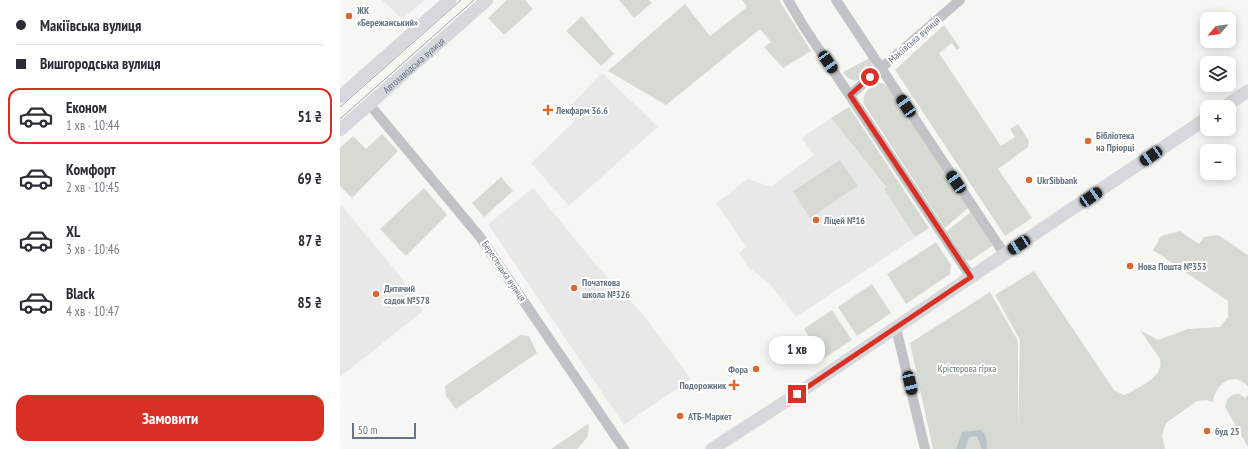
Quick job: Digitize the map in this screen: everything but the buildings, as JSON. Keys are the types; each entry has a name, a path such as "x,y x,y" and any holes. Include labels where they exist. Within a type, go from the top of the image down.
{"main road":[{"path":"340,97 450,0"},
{"name":"Автозаводська вулиця","path":"340,130 487,0"},
{"path":"1234,100 1248,91"},
{"path":"712,449 896,328 1200,123"}],"street":[{"path":"788,0 971,277"},
{"path":"836,0 1005,255"},
{"name":"Макіївська вулиця","path":"850,95 960,0"},
{"name":"Берестецька вулиця","path":"369,104 480,237 624,449"},
{"path":"896,328 925,449"}],"shaded area":[{"path":"382,0 425,0 402,19"},
{"path":"602,73 658,127 569,206 531,163 575,121 565,111"},
{"name":"Ліцей №16","path":"831,118 886,188 884,189 915,237 796,317 769,283 748,267 739,253 746,247 716,203 748,179 771,187 814,155 802,138"},
{"name":"Початкова школа №326","path":"533,188 598,267 642,313 691,379 624,425 488,224"},
{"name":"Дитячий садок №578","path":"342,206 400,276 423,311 340,377 340,207"},
{"path":"981,430 986,439 987,449 982,449 977,436 969,437 965,449 956,449 962,432"}],"green space":[{"path":"507,0 525,0 533,9 504,35 488,18"},
{"path":"619,0 649,0 652,3 634,18"},
{"path":"742,0 779,0 811,51 783,68 764,47 771,42 760,29 666,105 608,71 685,4 710,36 747,7"},
{"path":"582,16 614,54 601,66 566,31"},
{"path":"944,25 960,48 957,50 952,43 939,53 1001,146 1015,137 1010,129 1018,124 1029,141 1028,147 998,169 1032,218 1005,236 895,70"},
{"path":"870,58 873,70 862,80 856,81 851,79 843,72"},
{"path":"878,83 882,83 889,87 968,208 945,228 864,104 863,100 866,92"},
{"path":"849,107 929,228 915,237 884,189 886,187 831,118"},
{"path":"382,134 398,151 352,198 340,186 340,148 353,136 366,149"},
{"path":"840,160 858,186 810,218 793,191"},
{"path":"501,177 513,191 484,217 472,203"},
{"path":"424,188 447,215 406,256 380,229"},
{"path":"971,212 991,242 992,246 970,261 965,259 947,231"},
{"path":"1180,231 1199,244 1204,237 1218,235 1248,255 1248,387 1243,382 1237,380 1226,381 1217,390 1213,402 1206,400 1197,401 1166,423 1162,435 1165,449 1022,449 1018,431 1020,340 995,295 1034,271 1114,390 1124,395 1151,380 1159,371 1160,359 1140,330 1158,340 1188,329 1220,327 1228,317 1228,301 1153,250 1161,236"},
{"path":"936,242 951,265 950,274 906,304 887,274"},
{"path":"872,284 891,313 857,336 838,307"},
{"name":"Крістерова гірка","path":"990,292 1018,341 1018,431 1022,449 933,449 910,343"},
{"path":"832,310 852,340 823,359 804,329"},
{"path":"520,335 529,336 537,353 456,409 446,396 445,386"},
{"path":"1234,394 1240,394 1245,398 1248,395 1248,447 1225,407 1227,399"},
{"path":"588,424 588,435 577,449 551,449"}],"tram line":[{"path":"340,107 461,0"},
{"path":"340,119 474,0"}],"place":[{"name":"ЖК «Бережанський»","path":"349,16"},
{"name":"Лекфарм 36.6","path":"548,110"},
{"name":"Бібліотека на Пріорці","path":"1088,141"},
{"name":"UkrSibbank","path":"1029,180"},
{"name":"Ліцей №16","path":"816,220"},
{"name":"Нова Пошта №353","path":"1130,266"},
{"name":"Початкова школа №326","path":"574,288"},
{"name":"Дитячий садок №578","path":"376,294"},
{"name":"Фора","path":"756,369"},
{"name":"Подорожник","path":"734,385"},
{"name":"АТБ-Маркет","path":"680,416"},
{"name":"буд 25","path":"1207,431"}],"route":[{"path":"797,394 971,277 850,95 870,77"}]}
